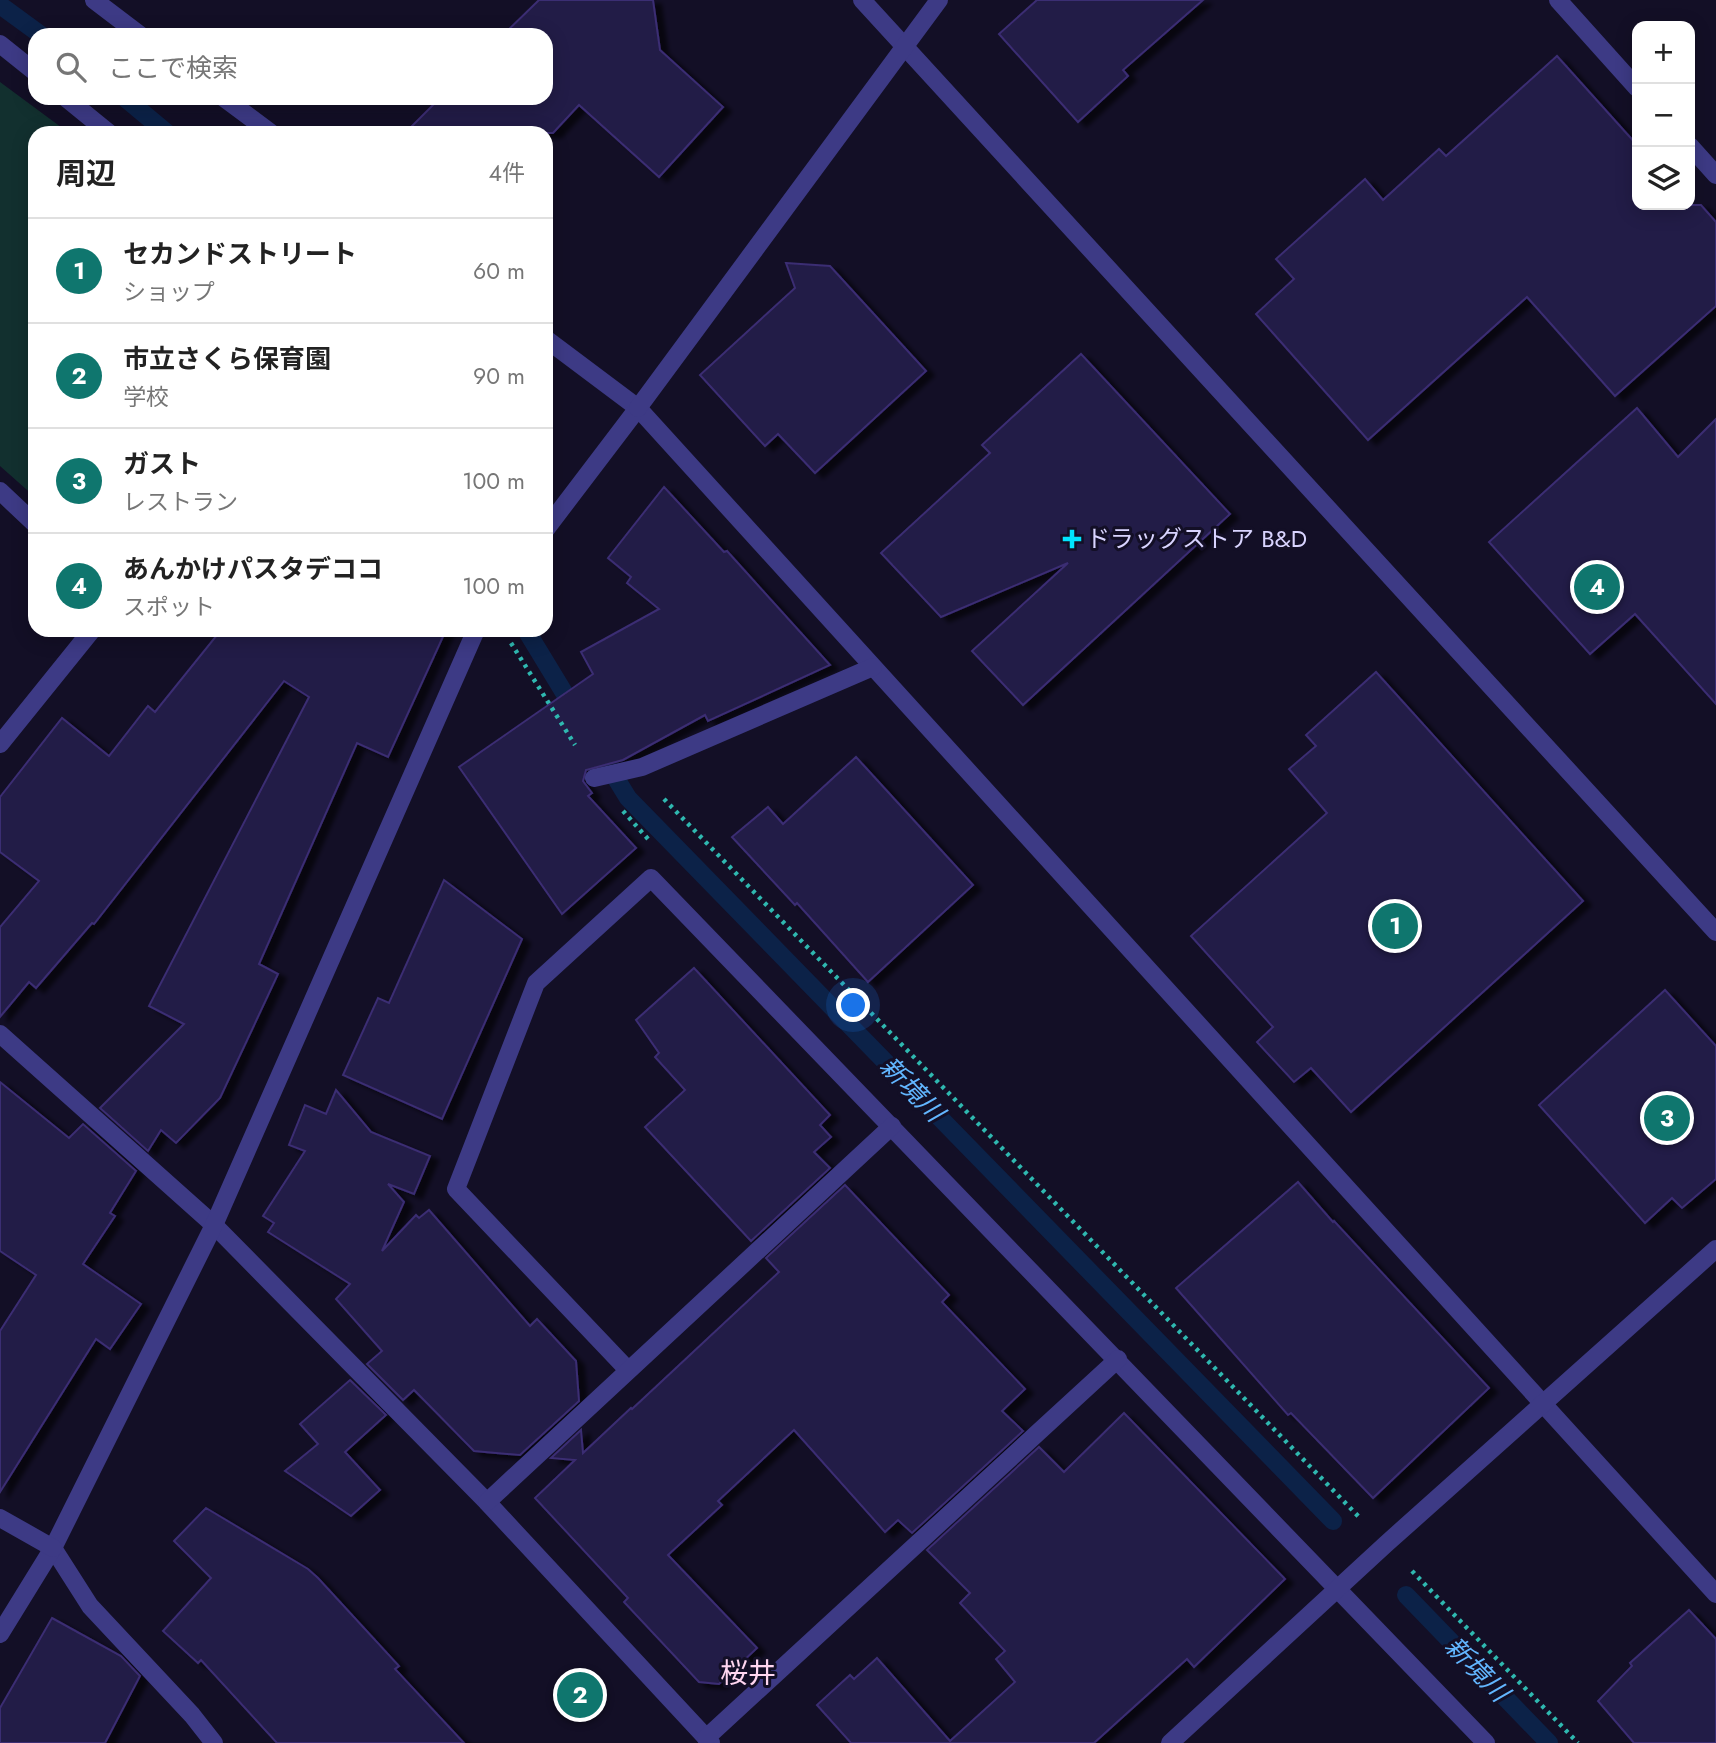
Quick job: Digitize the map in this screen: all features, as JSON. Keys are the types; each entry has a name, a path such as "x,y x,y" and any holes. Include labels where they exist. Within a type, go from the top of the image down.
{"street":[{"path":"94,0 131,28"},
{"path":"862,0 1716,932"},
{"path":"553,520 939,0"},
{"path":"1558,0 1633,84"},
{"path":"0,44 28,66"},
{"path":"75,105 100,126"},
{"path":"233,105 262,126"},
{"path":"1691,147 1716,175"},
{"path":"553,344 638,408 1716,1594"},
{"path":"0,492 28,518"},
{"path":"0,744 86,637"},
{"path":"0,1634 53,1548 214,1225 470,637"},
{"path":"596,777 639,767 873,667"},
{"path":"628,1370 456,1189 536,983 651,878 1486,1743"},
{"path":"0,1034 214,1225 487,1502 709,1740 1118,1359"},
{"path":"487,1502 892,1126"},
{"path":"1170,1743 1336,1589 1716,1249"},
{"path":"0,1517 53,1548 90,1606 192,1715 214,1743"}],"path":[{"path":"639,767 654,789 1578,1743"}],"green space":[{"path":"0,82 60,126 28,126 28,491 0,466"}],"building":[{"path":"539,0 653,0 660,50 723,107 659,177 579,105 553,133 553,126 412,126 433,105 553,105 553,28 510,28"},
{"path":"1037,0 1203,0 1123,70 1128,76 1078,122 999,34"},
{"path":"1557,56 1632,139 1632,210 1695,210 1695,205 1701,205 1716,222 1716,306 1615,396 1527,297 1368,440 1256,314 1294,279 1276,259 1365,179 1383,200 1439,149 1446,156"},
{"path":"786,263 830,266 926,371 815,473 778,434 765,446 700,375 795,288"},
{"path":"1081,354 1230,514 1023,705 972,651 1068,563 941,617 881,553 990,453 982,445"},
{"path":"1637,408 1678,457 1716,419 1716,704 1635,614 1590,654 1489,542"},
{"path":"664,487 724,552 727,551 830,665 708,721 705,715 623,760 586,770 583,781 592,793 588,796 636,848 562,914 459,767 593,674 581,652 659,609 627,583 631,577 608,558"},
{"path":"215,637 443,637 388,757 357,743 259,964 278,974 220,1098 176,1143 161,1130 148,1151 100,1108 184,1024 149,1006 309,697 284,681 94,924 92,923 36,988 29,982 0,1017 0,927 39,881 0,852 0,797 62,718 109,756 148,706 155,712"},
{"path":"1376,672 1583,901 1351,1112 1311,1068 1294,1082 1257,1042 1273,1027 1191,936 1327,813 1289,769 1316,746 1306,735"},
{"path":"856,757 973,885 868,982 797,903 795,905 732,837 768,807 783,824"},
{"path":"444,880 522,939 442,1119 343,1075 378,998 389,1003"},
{"path":"694,968 830,1115 820,1125 831,1137 814,1152 830,1168 751,1241 645,1127 685,1090 655,1057 659,1053 636,1020"},
{"path":"1665,990 1716,1046 1716,1179 1682,1208 1672,1198 1645,1223 1539,1105"},
{"path":"0,1082 69,1138 83,1124 136,1171 110,1213 115,1216 83,1264 141,1304 110,1349 96,1339 0,1492 0,1331 36,1275 0,1251"},
{"path":"336,1090 371,1132 430,1156 414,1194 388,1184 404,1202 382,1251 416,1215 419,1218 429,1210 530,1326 537,1319 576,1361 579,1401 520,1455 474,1451 414,1390 403,1400 367,1364 382,1351 336,1299 350,1284 268,1232 274,1223 263,1216 305,1151 289,1145 305,1105 326,1114"},
{"path":"1298,1182 1489,1388 1373,1498 1291,1413 1288,1415 1176,1288"},
{"path":"845,1185 949,1295 942,1302 1025,1389 1002,1411 1023,1431 912,1533 898,1520 885,1532 794,1430 718,1501 722,1505 668,1555 757,1648 719,1684 699,1682 624,1602 628,1598 535,1498 575,1460 551,1458 581,1430 583,1453 632,1409 779,1272 766,1258"},
{"path":"350,1380 386,1415 345,1452 380,1490 351,1516 285,1471 318,1444 300,1424"},
{"path":"1124,1413 1285,1579 1194,1667 1187,1659 1094,1743 851,1743 817,1705 850,1675 854,1679 877,1658 950,1741 1015,1682 996,1659 1005,1651 960,1603 970,1593 927,1550 1039,1447 1064,1472"},
{"path":"206,1508 308,1569 318,1578 399,1666 395,1669 464,1743 277,1743 201,1660 198,1663 163,1631 211,1578 174,1541"},
{"path":"1689,1610 1716,1639 1716,1743 1634,1743 1598,1701 1632,1666 1630,1663"},
{"path":"52,1618 121,1656 140,1676 105,1743 0,1743 0,1708"}],"waterway":[{"name":"新境川","path":"0,5 31,28"},
{"name":"新境川","path":"133,105 159,126"},
{"name":"新境川","path":"530,637 577,714"},
{"name":"新境川","path":"595,744 628,798 1333,1521"},
{"name":"新境川","path":"1406,1595 1549,1743"}],"place":[{"name":"ドラッグストア B&D","path":"1072,539"},
{"name":"あんかけパスタデココ","path":"1597,587"},
{"name":"セカンドストリート","path":"1395,926"},
{"name":"ガスト","path":"1667,1118"},
{"name":"市立さくら保育園","path":"580,1695"}],"district":[{"name":"桜井","path":"748,1673"}]}
